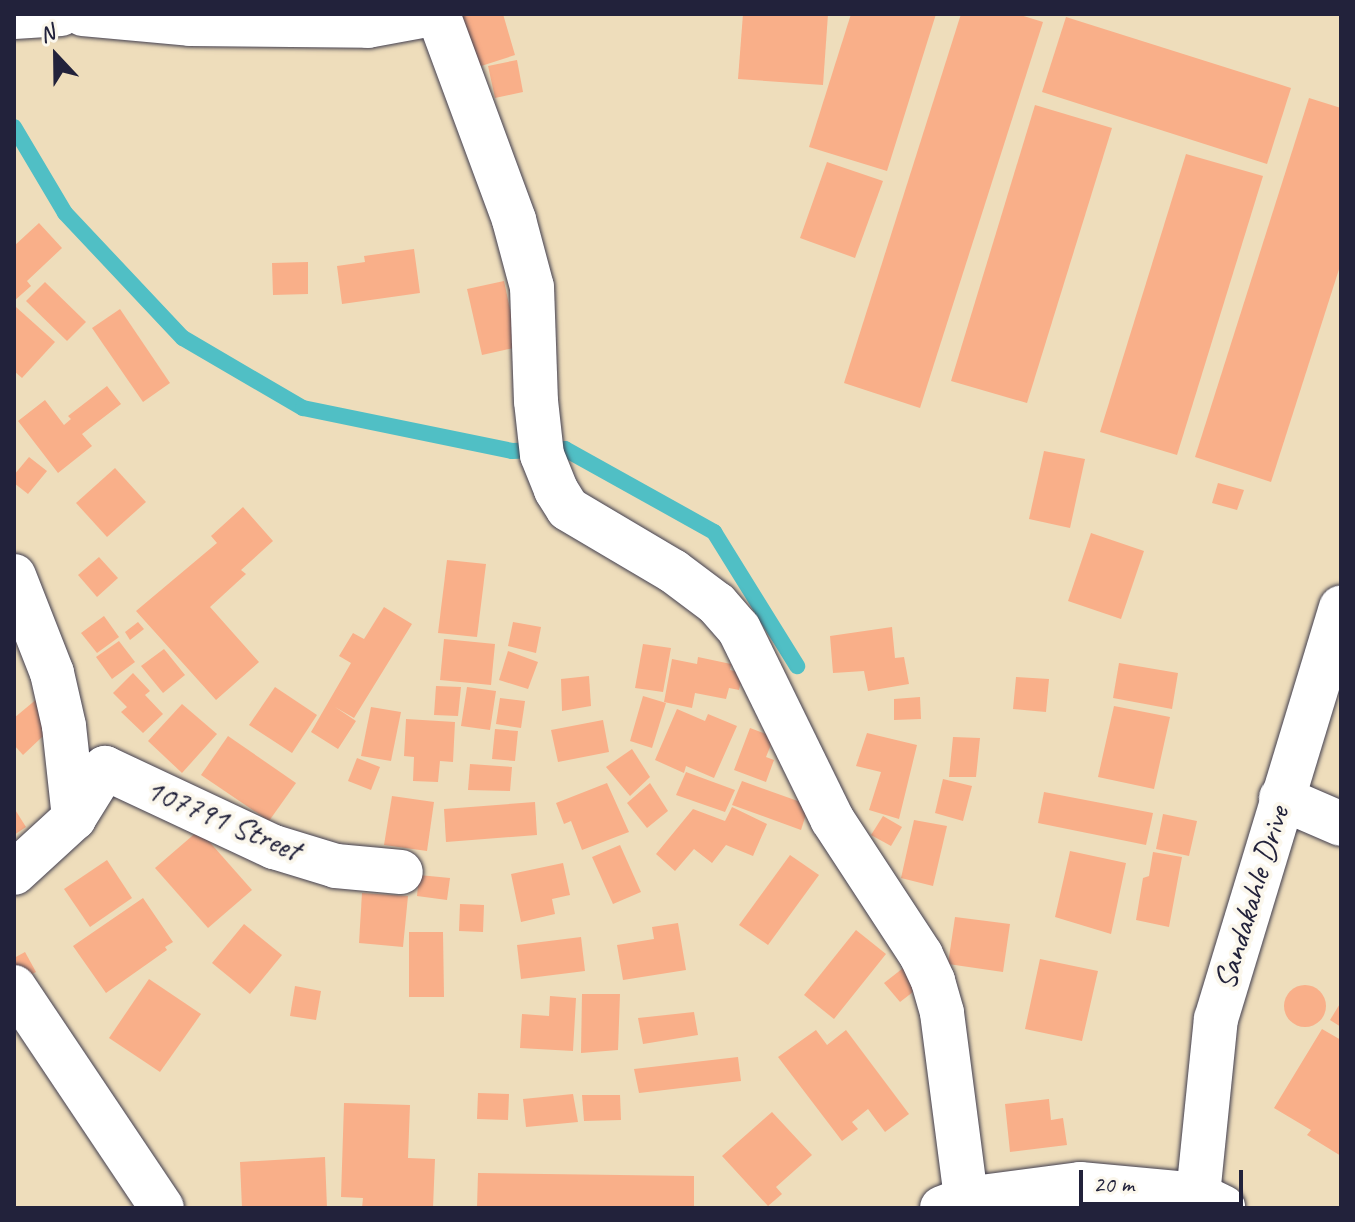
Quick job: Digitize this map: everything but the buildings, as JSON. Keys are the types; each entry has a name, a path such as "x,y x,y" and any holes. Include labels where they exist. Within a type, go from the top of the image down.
{"street":[{"path":"14,17 61,14"},
{"path":"83,14 190,24 368,26 435,14 514,220 532,287 536,401 542,455 556,490 568,509 673,571 717,604 739,629 832,819 921,955 933,981 942,1013 954,1203 1080,1184 1212,1201"},
{"path":"14,576 52,673 64,726 74,818"},
{"name":"Sandakahle Drive","path":"1212,1201 1216,1019 1341,608"},
{"name":"107791 Street","path":"14,873 74,818 105,768 274,847 336,866 401,872"},
{"path":"1281,798 1341,824"},
{"path":"14,987 162,1208"}],"waterway":[{"path":"14,127 65,213 183,338 303,408 512,451 565,449 714,532 797,666"}]}
